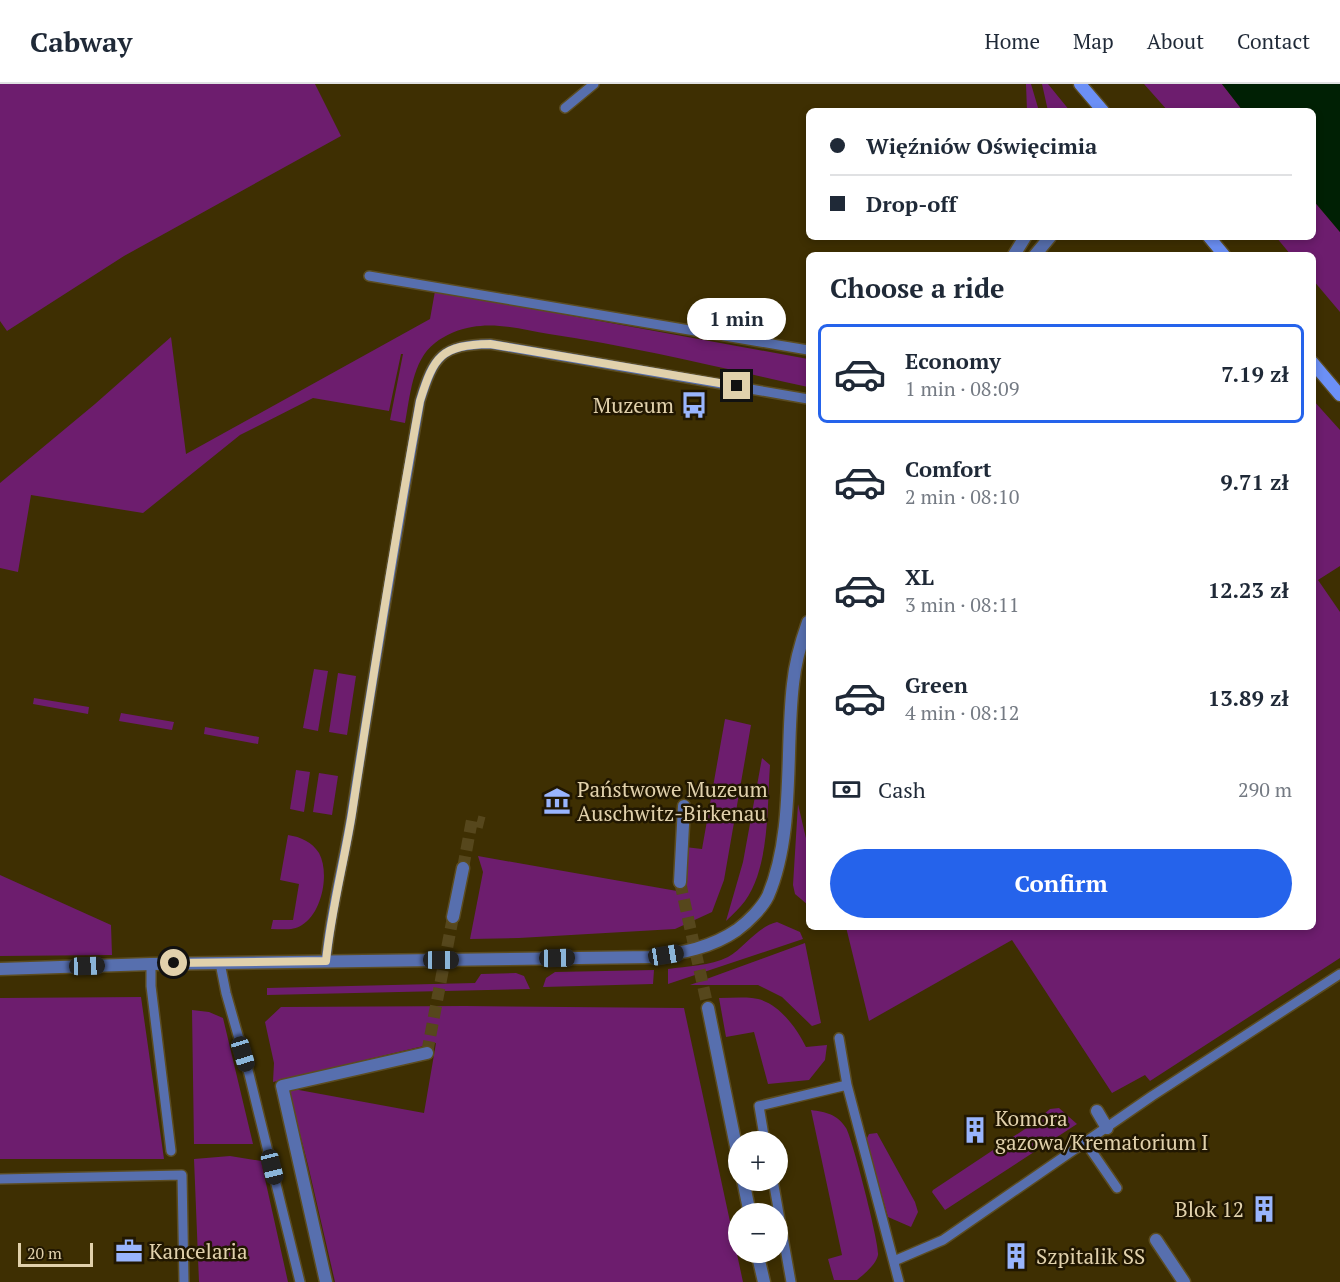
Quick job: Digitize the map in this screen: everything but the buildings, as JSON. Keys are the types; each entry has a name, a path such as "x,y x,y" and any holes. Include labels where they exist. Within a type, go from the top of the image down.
{"main road":[{"path":"1080,84 1100,108"},
{"path":"1212,240 1222,252"},
{"path":"1316,367 1340,395"}],"street":[{"path":"1038,252 1048,240"},
{"path":"0,969 152,964 651,957 708,946 738,929 758,910 767,897 781,850 786,804 792,686 797,657 806,628"},
{"path":"680,882 684,806"},
{"path":"453,917 463,868"},
{"path":"708,1008 733,1131"},
{"path":"326,1282 282,1086 427,1053"},
{"path":"1097,1112 1107,1128"},
{"path":"1156,1240 1184,1282"},
{"path":"760,1263 764,1282"}],"lane":[{"path":"565,108 594,84"},
{"path":"369,276 806,350"},
{"path":"326,961 349,831 377,643 420,401 430,371 444,353 466,345 490,344 806,399"},
{"path":"220,963 300,1282"},
{"path":"152,964 152,986 171,1151"},
{"path":"894,1261 943,1240 1340,974"},
{"path":"838,1038 899,1282"},
{"path":"763,1131 759,1106 848,1085"},
{"path":"1086,1143 1117,1188"},
{"path":"0,1179 182,1175 184,1282"},
{"path":"774,1191 791,1282"}],"shaded area":[{"path":"0,84 315,84 341,136 124,256 7,331 0,321"},
{"path":"1026,84 1031,84 1038,108 1027,108"},
{"path":"1042,84 1048,84 1068,108 1047,108"},
{"path":"1144,84 1222,84 1241,108 1165,108"},
{"path":"1222,84 1340,84 1340,232 1316,204 1316,108 1241,108"},
{"path":"1316,204 1340,232 1340,312 1316,284 1316,252 1288,252 1278,240 1316,240"},
{"path":"435,291 806,359 806,387 582,339 501,326 467,328 439,340 427,350 421,359 413,380 405,423 390,420 403,354 401,354 389,411 313,398 240,435 143,513 31,495 18,572 0,568 0,483 171,337 186,454 430,319"},
{"path":"1316,403 1340,430 1340,566 1318,580 1340,612 1340,958 1150,1081 1145,1075 1112,1093 1012,940 869,1021 847,930 1316,930"},
{"path":"314,669 328,671 318,731 303,728"},
{"path":"338,673 356,676 347,735 329,732"},
{"path":"34,698 89,707 88,714 33,704"},
{"path":"121,713 174,722 172,730 119,721"},
{"path":"725,719 751,725 724,880 712,912 675,929 470,939 483,872 478,856 677,891 685,847 702,849"},
{"path":"205,727 259,737 258,744 204,734"},
{"path":"762,758 770,765 763,853 753,887 743,904 726,921 743,862"},
{"path":"296,770 310,772 304,812 290,809"},
{"path":"319,773 338,776 332,815 313,812"},
{"path":"798,804 806,838 806,903 795,894 793,885"},
{"path":"288,835 306,841 319,853 324,881 319,902 309,919 299,927 271,929 273,920 293,920 299,884 280,880"},
{"path":"0,875 111,925 112,955 0,956"},
{"path":"777,922 800,932 803,939 668,984 668,969 706,964 728,957 763,928"},
{"path":"805,943 821,1023 812,1026 782,997 758,985 690,985"},
{"path":"654,970 653,984 543,987 546,978 555,972"},
{"path":"516,973 524,976 530,989 267,995 267,988 475,983 481,974"},
{"path":"141,997 164,1159 0,1159 0,998"},
{"path":"719,998 752,998 770,1004 791,1023 806,1047 827,1045 825,1060 809,1080 768,1084 754,1032 726,1037"},
{"path":"281,1007 684,1008 728,1212 728,1263 739,1263 743,1282 335,1282 288,1088 424,1113 436,1043 273,1082 274,1063 265,1022"},
{"path":"192,1010 209,1012 223,1018 253,1144 194,1144"},
{"path":"1059,1108 1077,1124 945,1210 932,1192 933,1190 1031,1125 1050,1109"},
{"path":"811,1110 831,1114 843,1123 859,1170 875,1233 878,1255 872,1266 857,1280 834,1280 828,1259 842,1255"},
{"path":"877,1133 915,1202 918,1212 911,1227 888,1217 866,1140 869,1134"},
{"path":"230,1156 261,1161 288,1282 199,1282 194,1159"}],"tunnel":[{"path":"463,868 472,820 484,823"},
{"path":"680,882 708,1008"},
{"path":"427,1053 453,917"}],"place":[{"name":"Muzeum","path":"694,405"},
{"name":"Państwowe Muzeum Auschwitz-Birkenau","path":"557,801"},
{"name":"Komora gazowa/Krematorium I","path":"975,1130"},
{"name":"Blok 12","path":"1264,1209"},
{"name":"Kancelaria","path":"129,1251"},
{"name":"Szpitalik SS","path":"1016,1256"}],"route":[{"path":"174,963 326,961 349,831 377,643 420,401 430,371 444,353 466,345 490,344 737,386"}]}
